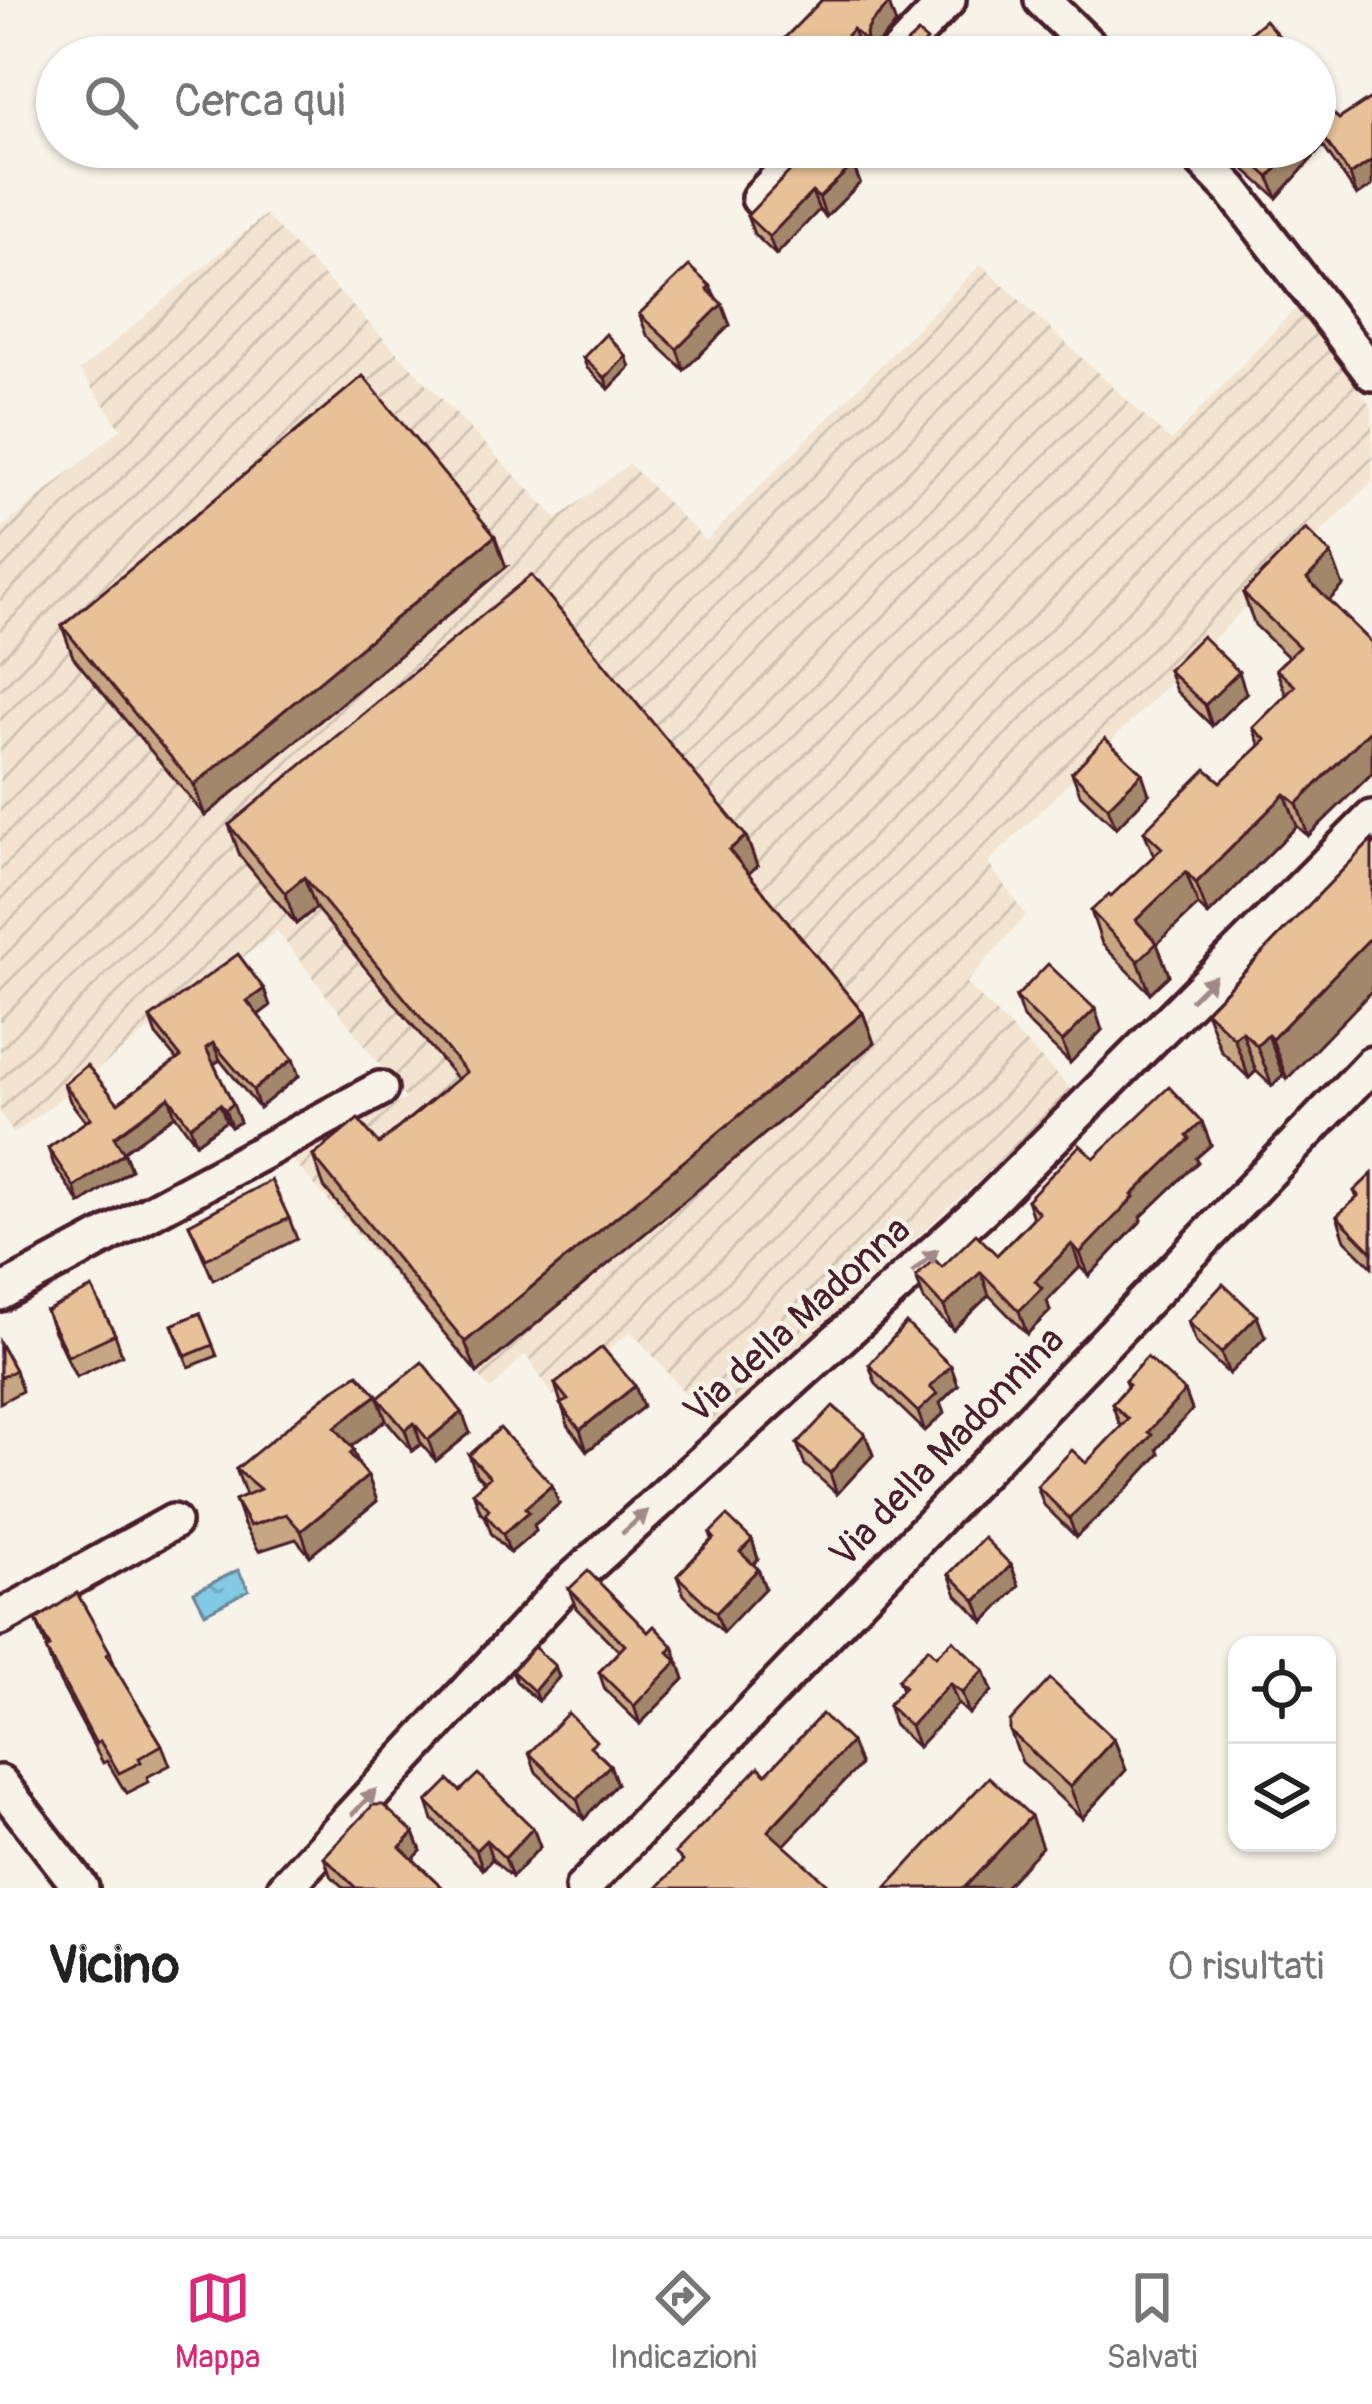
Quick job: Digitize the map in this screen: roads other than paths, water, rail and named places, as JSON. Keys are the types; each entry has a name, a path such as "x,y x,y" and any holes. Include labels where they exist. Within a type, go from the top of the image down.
{"street":[{"path":"914,36 948,0"},
{"path":"1042,0 1079,36"},
{"path":"759,198 788,168"},
{"path":"1211,168 1372,373"},
{"name":"Via della Madonna","path":"285,1888 561,1590 983,1208 1372,818"},
{"name":"Via della Madonnina","path":"583,1888 1372,1064"},
{"path":"0,1293 380,1089"},
{"path":"0,1618 173,1522"},
{"path":"0,1783 81,1888"}],"water":[{"path":"238,1570 249,1590 205,1613 194,1592"}]}
